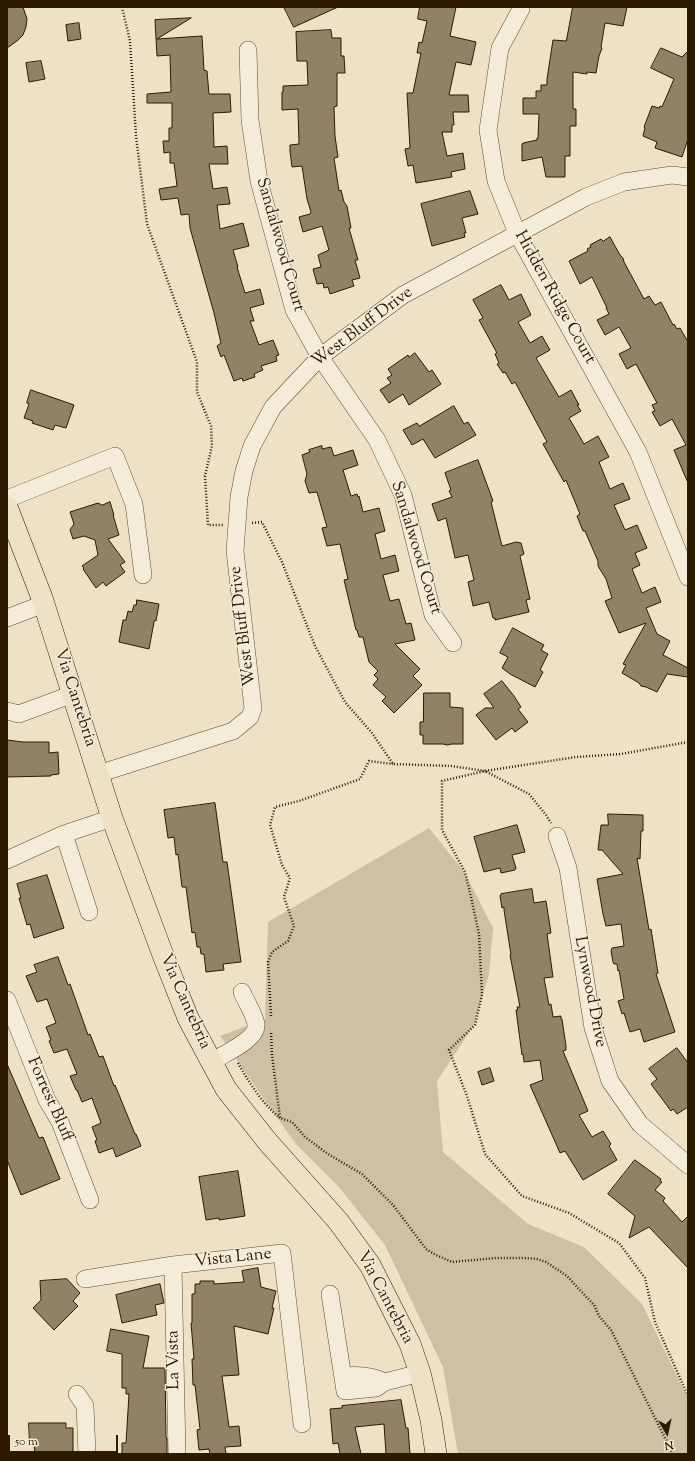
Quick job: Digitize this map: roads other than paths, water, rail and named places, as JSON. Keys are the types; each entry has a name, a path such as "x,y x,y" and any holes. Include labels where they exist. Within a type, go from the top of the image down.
{"main road":[{"name":"Via Cantebria","path":"7,507 44,604 112,818 188,1018 226,1089 267,1141 338,1221 370,1265 410,1344 420,1373 431,1420 436,1454"}],"street":[{"name":"Hidden Ridge Court","path":"521,9 500,48 488,130 496,181 517,233 638,452 688,577"},
{"name":"Sandalwood Court","path":"248,50 250,120 259,181 294,310 320,357 376,440 403,495 432,615 453,643"},
{"name":"West Bluff Drive","path":"98,774 233,731 250,717 253,708 235,551 239,497 244,471 252,446 273,407 320,357 403,294 586,197 624,182 672,175 688,176"},
{"path":"7,499 115,456 134,504 143,575"},
{"path":"7,618 44,604"},
{"path":"7,711 19,714 73,694"},
{"path":"7,860 64,834 112,818"},
{"path":"64,834 90,912"},
{"name":"Lynwood Drive","path":"557,836 568,868 593,1028 610,1081 640,1124 688,1165"},
{"path":"211,1062 250,1038 256,1030 256,1022 242,992"},
{"name":"Forrest Bluff","path":"7,1000 47,1100 60,1122 90,1200"},
{"name":"Vista Lane","path":"85,1279 173,1265 282,1253 302,1424"},
{"name":"La Vista","path":"173,1265 177,1454"},
{"path":"330,1294 342,1376 359,1375 373,1377 384,1382 420,1373"},
{"path":"77,1394 85,1406 87,1454"}]}
